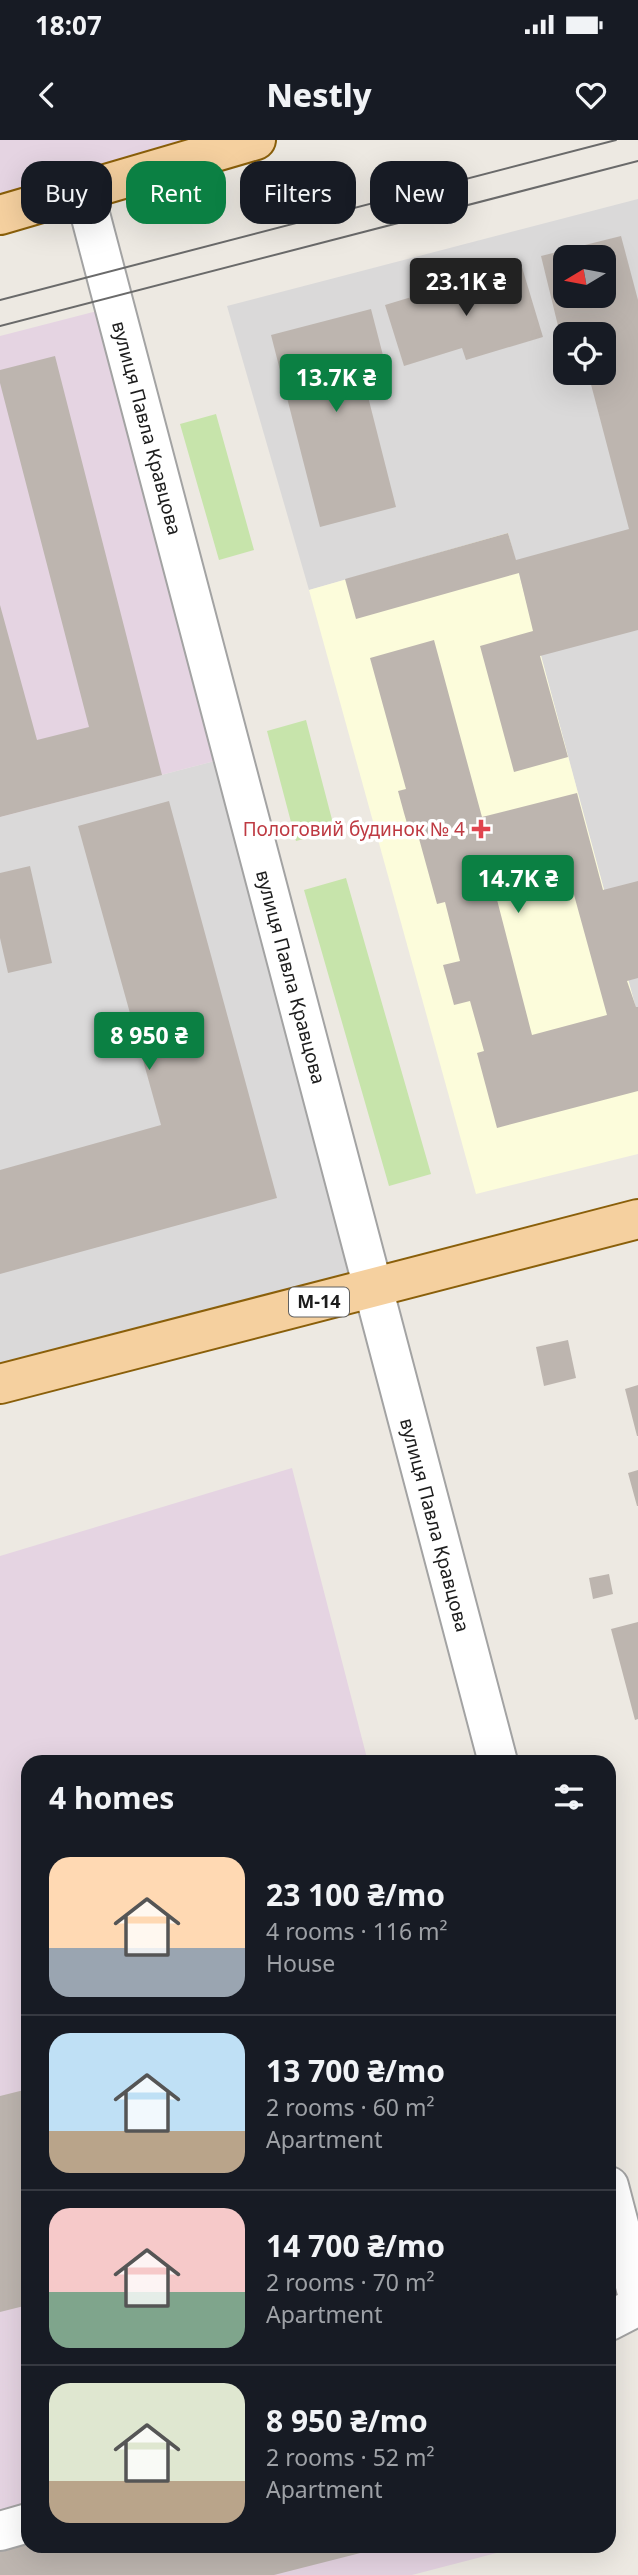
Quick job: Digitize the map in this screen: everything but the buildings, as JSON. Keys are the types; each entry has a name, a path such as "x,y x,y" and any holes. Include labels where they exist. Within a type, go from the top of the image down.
{"main road":[{"path":"112,183 256,140"},
{"path":"0,215 21,209"},
{"name":"М-14","path":"0,1384 638,1219"}],"lane":[{"name":"вулиця Павла Кравцова","path":"93,224 496,1755"},
{"path":"616,2213 638,2297"},
{"path":"616,2317 638,2306"},
{"path":"0,2531 21,2525"}],"shaded area":[{"path":"0,140 235,140 159,161 126,161 126,170 112,174 112,161 21,161 21,199 0,205"},
{"path":"638,199 638,1016 508,533 309,590 227,306"},
{"path":"101,310 230,757 0,817 0,336"},
{"name":"Пологовий будинок № 4","path":"508,533 638,1016 638,1154 476,1194 309,590"},
{"path":"230,757 368,1288 0,1378 0,817"},
{"path":"292,1468 366,1755 21,1755 21,2553 496,2553 412,2575 0,2575 0,1556"}],"green space":[{"path":"216,414 254,550 219,560 180,424"},
{"path":"306,720 335,831 296,841 267,731"},
{"path":"346,878 431,1174 389,1186 304,890"}],"tram line":[{"path":"0,300 616,140"},
{"path":"0,326 638,161"}],"place":[{"name":"Пологовий будинок № 4","path":"481,829"}]}
